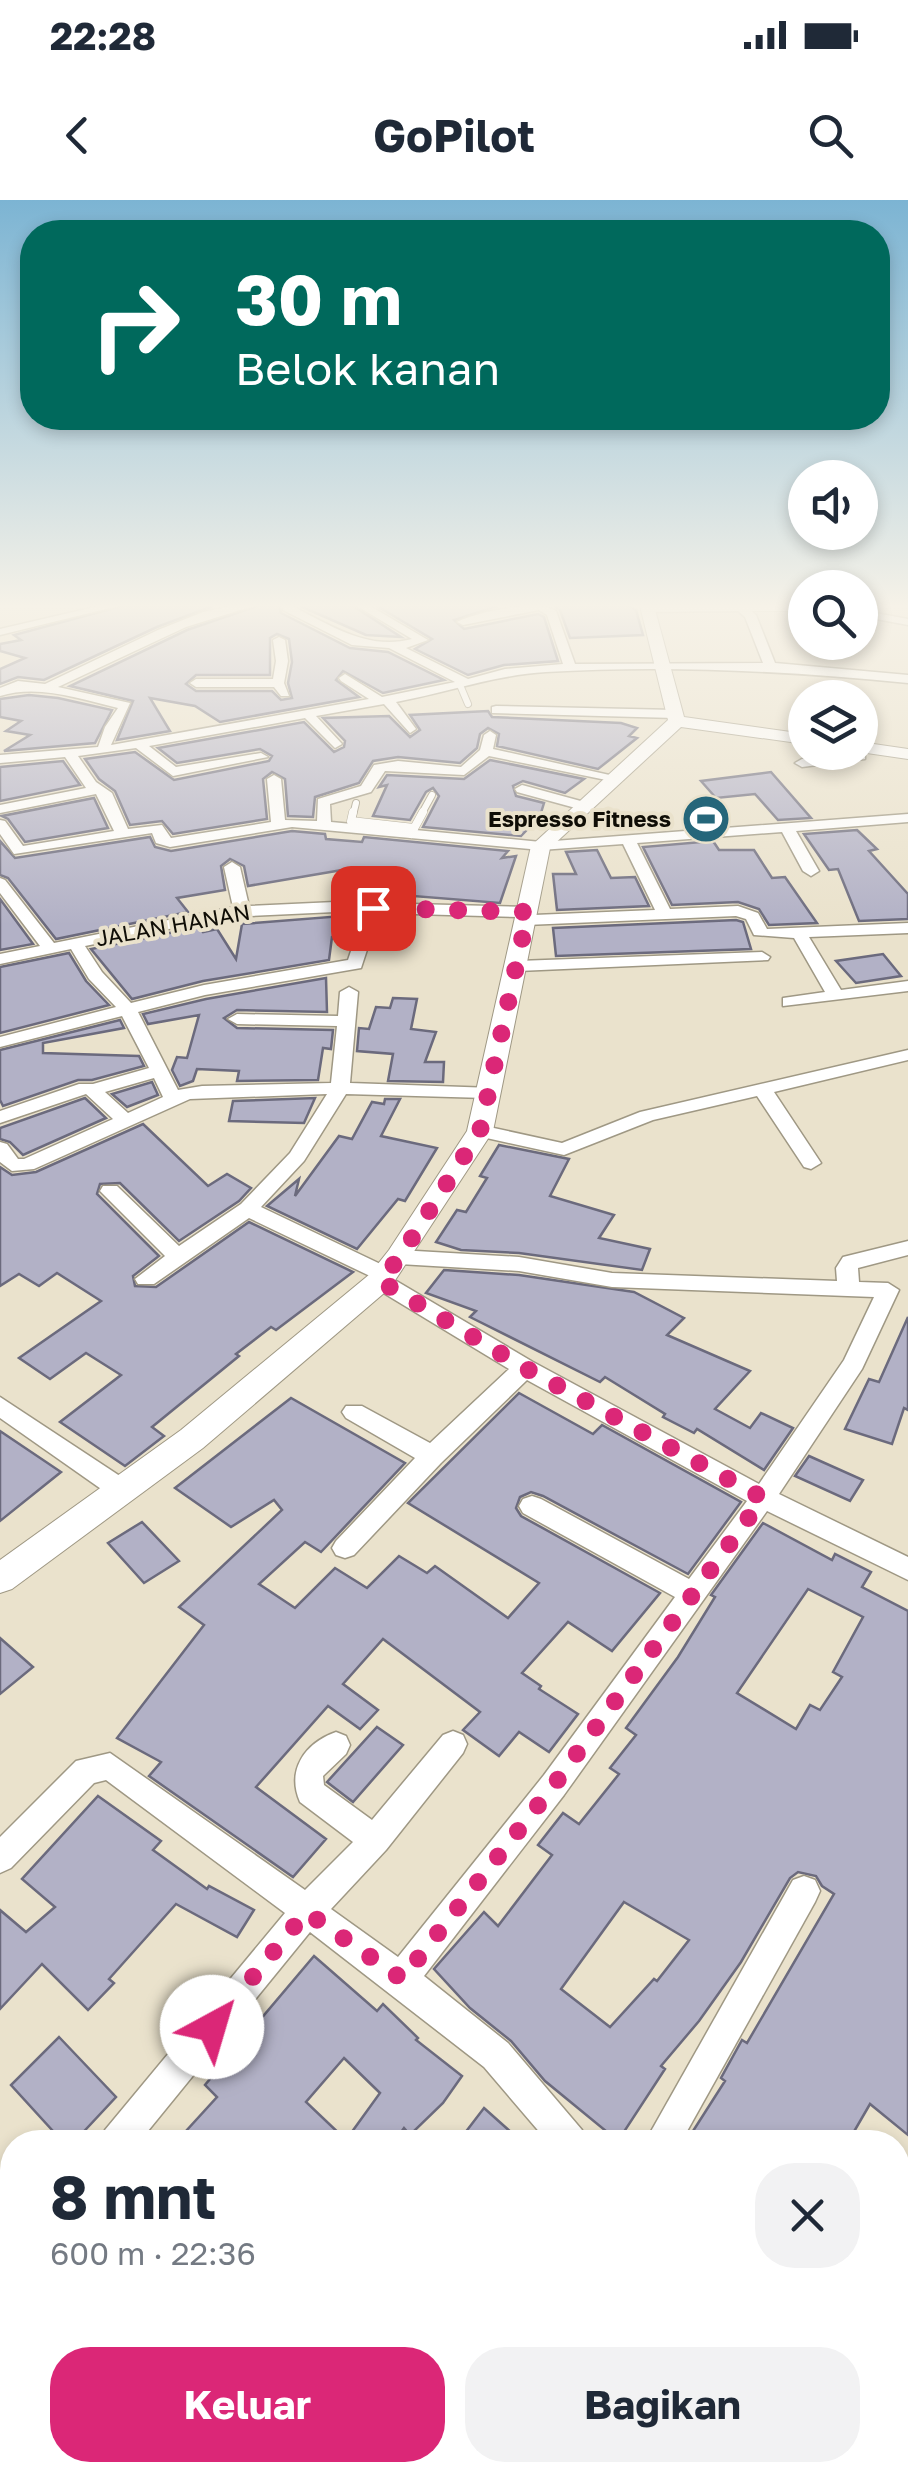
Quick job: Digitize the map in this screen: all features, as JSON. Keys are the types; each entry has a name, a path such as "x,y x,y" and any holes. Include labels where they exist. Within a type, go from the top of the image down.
{"street":[{"path":"103,750 121,712"},
{"path":"0,759 103,750 300,712"},
{"path":"302,712 335,744"},
{"path":"395,712 410,729"},
{"path":"551,712 676,718 788,737"},
{"path":"675,712 676,718"},
{"path":"0,1579 192,1439 388,1271 480,1131 518,966 540,846 676,718"},
{"path":"324,825 323,802 352,797 372,785 382,766 464,771 486,751 490,735"},
{"path":"138,743 173,772 261,756"},
{"path":"486,751 616,778"},
{"path":"878,753 908,754"},
{"path":"69,754 76,768 105,793 123,834"},
{"path":"274,778 278,825"},
{"path":"0,809 99,789"},
{"path":"522,789 583,806"},
{"path":"0,824 19,851 157,828 162,840 170,843 278,825 324,825 540,846 905,822"},
{"path":"787,828 811,871"},
{"path":"628,840 666,914"},
{"path":"232,867 242,911"},
{"path":"0,883 50,948"},
{"path":"0,1042 204,990 354,964 373,908"},
{"name":"JALAN HANAN","path":"0,959 242,911 373,908 527,916 738,911 752,916 763,934 908,928"},
{"path":"799,934 835,994"},
{"path":"74,942 95,975 128,1010 174,1100"},
{"path":"518,966 762,957"},
{"path":"789,1002 908,986"},
{"path":"146,1280 248,1209 297,1157 340,1088 349,992"},
{"path":"236,1020 346,1021"},
{"path":"480,1131 564,1149 647,1116 904,1060"},
{"path":"0,1117 78,1090 92,1090 160,1071"},
{"path":"0,1148 18,1167 174,1100 202,1092 340,1088 486,1092"},
{"path":"92,1090 128,1123"},
{"path":"763,1090 811,1163"},
{"path":"110,1191 178,1258"},
{"path":"248,1209 388,1271 525,1368 763,1498 908,1570"},
{"path":"848,1286 847,1268 851,1262 908,1248"},
{"path":"388,1271 520,1264 612,1280 898,1287 854,1362 763,1498 554,1785 402,1979"},
{"path":"345,1548 432,1456 525,1368"},
{"path":"0,1406 124,1491"},
{"path":"354,1412 432,1456"},
{"path":"532,1506 693,1594"},
{"path":"336,1744 308,1771 310,1792 375,1840"},
{"path":"127,2130 306,1912 375,1840 453,1744"},
{"path":"0,1858 86,1770 110,1766 402,1979 496,2055 560,2130"},
{"path":"669,2130 804,1890"}],"lane":[{"path":"412,831 432,794"},
{"path":"356,803 351,821 365,827"}],"building":[{"path":"0,712 111,712 95,743 4,751 30,735 6,731 21,721 0,717"},
{"path":"128,712 159,712 170,731 117,740"},
{"path":"205,712 273,712 220,722"},
{"path":"489,712 492,717 621,723 637,728 629,736 637,738 598,769 497,746 499,734 488,728 480,734 477,748 460,763 398,757 373,761 359,783 315,797 313,817 288,816 285,779 272,772 263,779 267,819 173,834 162,821 130,825 115,791 99,779 85,759 135,752 174,780 269,761 272,756 260,749 177,763 158,748 304,722 334,752 344,747 345,741 323,718 389,716 410,737 420,730 410,715"},
{"path":"490,760 584,779 565,793 523,781 513,786 516,796 544,803 540,816 521,836 423,827 439,796 433,788 426,792 410,820 373,816 387,785 379,787 387,775 464,779"},
{"path":"63,761 80,785 0,801 0,767"},
{"path":"771,772 811,818 778,820 755,794 716,798 701,781"},
{"path":"94,798 108,828 25,842 2,816"},
{"path":"857,830 877,849 869,851 908,894 908,919 859,921 838,869 829,870 804,834"},
{"path":"292,831 325,834 326,839 362,842 364,837 508,851 502,858 516,856 500,903 414,896 414,900 353,899 348,869 248,886 244,866 230,859 221,866 225,890 177,898 188,912 56,939 8,878 0,875 0,841 15,858 150,837 155,847 171,851"},
{"path":"713,841 719,850 754,850 772,878 785,877 817,923 769,925 759,909 738,902 672,905 643,847"},
{"path":"597,850 611,878 635,877 649,906 557,910 553,874 576,874 566,852"},
{"path":"0,899 33,944 0,950"},
{"path":"342,916 339,937 332,937 329,960 203,981 132,999 91,949 199,927 203,932 217,929 236,959 242,924"},
{"path":"743,922 751,949 556,956 553,928"},
{"path":"69,953 86,981 109,1005 0,1033 0,967"},
{"path":"883,954 901,976 856,983 836,961"},
{"path":"326,978 327,1012 237,1010 224,1018 237,1028 333,1030 331,1049 323,1048 318,1080 237,1081 239,1071 197,1069 193,1081 180,1086 172,1070 177,1057 187,1058 199,1015 148,1024 143,1014 206,999"},
{"path":"393,998 417,999 411,1029 436,1032 425,1062 444,1062 443,1082 388,1081 393,1054 357,1051 359,1028 369,1029 376,1007 390,1008"},
{"path":"120,1020 124,1028 43,1043 43,1053 139,1056 144,1066 78,1080 3,1106 0,1050"},
{"path":"152,1082 158,1095 127,1107 112,1094"},
{"path":"85,1098 106,1118 23,1155 10,1142 0,1139 0,1128"},
{"path":"315,1098 304,1123 229,1121 233,1101"},
{"path":"385,1099 400,1099 381,1136 437,1148 405,1201 398,1199 357,1249 267,1206 299,1179 295,1196 339,1136 352,1139 372,1102 384,1104"},
{"path":"143,1124 208,1186 227,1174 251,1188 239,1201 179,1241 120,1183 100,1184 97,1194 159,1256 133,1276 135,1286 156,1287 249,1222 353,1272 276,1330 271,1327 236,1354 239,1356 152,1427 164,1436 125,1466 60,1422 121,1375 86,1353 50,1379 19,1358 101,1301 57,1273 39,1286 19,1274 0,1286 0,1167 12,1175 36,1172"},
{"path":"499,1145 569,1159 550,1196 614,1215 599,1238 650,1249 642,1270 519,1253 461,1250 436,1242 457,1210 466,1212 487,1178 480,1176"},
{"path":"444,1270 519,1275 634,1292 684,1318 667,1335 750,1371 715,1409 750,1428 761,1413 793,1428 764,1470 697,1429 694,1433 663,1417 665,1414 605,1377 600,1382 470,1317 476,1311 426,1293"},
{"path":"908,1317 908,1410 904,1408 892,1444 845,1429 869,1379 879,1382"},
{"path":"519,1393 593,1434 602,1425 741,1502 688,1574 543,1496 531,1492 520,1497 516,1508 521,1516 660,1593 612,1651 568,1622 522,1673 578,1714 549,1752 519,1732 499,1756 463,1730 480,1712 383,1639 343,1684 378,1710 360,1729 328,1706 256,1787 326,1839 293,1877 149,1776 161,1762 117,1738 204,1625 179,1607 282,1510 274,1500 231,1527 175,1488 291,1398 405,1463 321,1552 305,1542 259,1584 295,1608 335,1568 367,1588 399,1556 427,1573 435,1566 508,1618 539,1583 408,1503"},
{"path":"0,1431 61,1472 0,1521"},
{"path":"809,1456 863,1480 850,1501 795,1476"},
{"path":"142,1522 179,1561 144,1583 108,1543"},
{"path":"763,1523 832,1560 835,1554 871,1572 862,1587 908,1611 908,2130 902,2130 870,2104 855,2130 694,2130 725,2081 721,2078 742,2040 747,2043 834,1894 816,1876 798,1872 790,1878 741,1962 661,2066 665,2069 625,2130 605,2130 545,2081 511,2041 470,2008 434,1969 484,1912 498,1926 552,1855 538,1845 563,1813 579,1824 619,1774 610,1768 636,1735 626,1728 678,1657 715,1597 711,1595","holes":["808,1589 863,1617 833,1672 842,1677 820,1710 810,1705 796,1729 737,1693","624,1902 689,1940 657,1981 654,1979 610,2027 561,1989"]},
{"path":"0,1638 33,1667 0,1694"},
{"path":"377,1727 403,1745 353,1802 327,1782"},
{"path":"98,1796 161,1841 153,1850 207,1889 209,1886 254,1910 237,1937 176,1904 109,1979 114,1983 88,2010 42,1964 0,2009 0,1910 26,1932 55,1907 22,1879"},
{"path":"314,1956 377,2011 383,2004 416,2040 462,2076 443,2103 415,2130 353,2130 380,2093 344,2058 306,2102 335,2130 187,2130 217,2097 205,2085"},
{"path":"59,2037 116,2097 85,2130 52,2130 11,2085"},
{"path":"484,2108 509,2130 467,2130"}],"place":[{"name":"Espresso Fitness","path":"706,819"}],"route":[{"path":"212,2027 306,1912 402,1979 554,1785 763,1498 525,1368 380,1281 400,1257 480,1131 528,912 373,908"}]}
